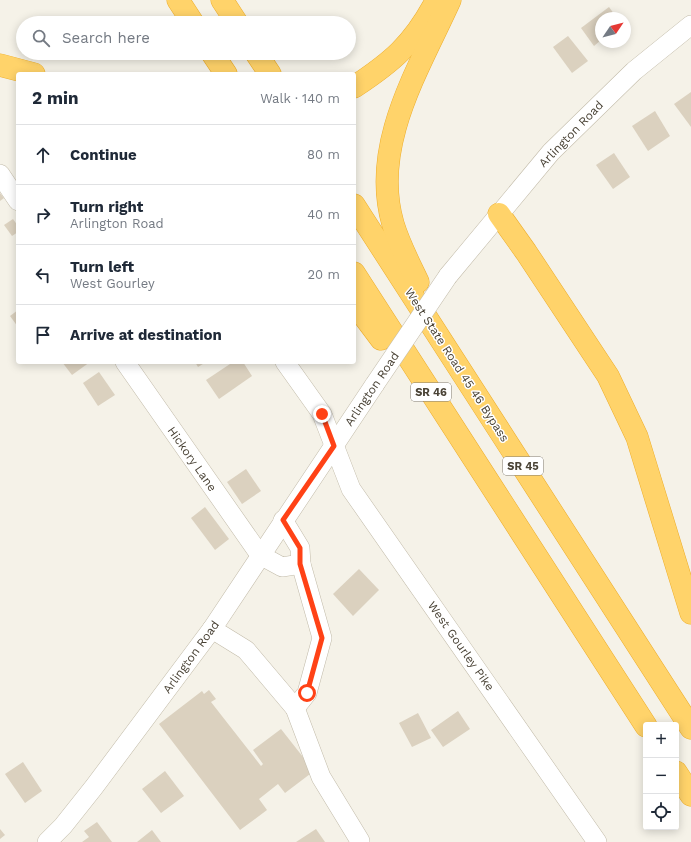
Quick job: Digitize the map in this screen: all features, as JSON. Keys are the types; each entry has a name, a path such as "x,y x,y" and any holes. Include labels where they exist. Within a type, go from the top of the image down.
{"highway":[{"path":"178,0 188,16"},
{"path":"222,0 232,16"},
{"path":"356,86 389,63 408,44 416,35 436,0"},
{"path":"450,0 399,112 389,152 387,184 392,222 400,246 474,390"},
{"path":"217,60 225,72"},
{"path":"261,60 269,72"},
{"path":"0,65 26,72"},
{"name":"West State Road 45 46 Bypass","path":"356,208 691,728"},
{"path":"499,214 608,376 637,438 691,613"},
{"name":"SR 46","path":"356,276 508,511"},
{"name":"SR 45","path":"356,306 508,511 643,722"},
{"path":"679,777 691,795"}],"street":[{"name":"Arlington Road","path":"47,842 64,826 212,630 283,520 448,276 551,152 634,71 688,34"},
{"path":"0,174 16,198"},
{"name":"Hickory Lane","path":"126,364 260,555"},
{"name":"West Gourley Pike","path":"286,364 322,414 351,489 597,842"},
{"path":"283,520 300,548 300,564 322,638 307,693 294,708"},
{"path":"260,555 282,567 300,564"},
{"path":"212,630 246,650 294,708 321,777 360,841"}],"building":[{"path":"609,7 613,12 602,12"},
{"path":"595,18 594,46 581,28"},
{"path":"568,36 588,61 572,73 553,47"},
{"path":"691,92 691,127 674,104"},
{"path":"655,111 670,136 648,151 632,126"},
{"path":"614,153 630,177 613,189 596,165"},
{"path":"0,193 4,198 0,201"},
{"path":"13,219 16,223 16,233 12,236 4,225"},
{"path":"16,312 16,324 10,316"},
{"path":"64,364 87,364 72,375"},
{"path":"230,364 244,364 252,376 219,399 206,380"},
{"path":"99,372 115,395 98,406 83,383"},
{"path":"246,469 261,491 242,504 227,482"},
{"path":"205,507 229,539 215,550 191,518"},
{"path":"359,569 379,590 353,616 333,594"},
{"path":"209,690 216,699 211,702 261,766 263,764 253,750 281,729 314,771 285,793 278,784 259,799 267,810 240,830 159,724 202,691 204,694"},
{"path":"458,711 470,729 443,747 431,730"},
{"path":"418,713 431,738 412,747 399,723"},
{"path":"23,762 42,791 25,803 5,774"},
{"path":"165,771 184,796 161,813 142,789"},
{"path":"97,822 112,842 82,842 89,837 84,831"},
{"path":"0,829 5,835 0,839"},
{"path":"316,829 325,842 296,842"},
{"path":"152,830 161,842 137,842"}],"route":[{"path":"307,693 322,638 300,564 300,548 283,520 334,446 322,414"}]}
